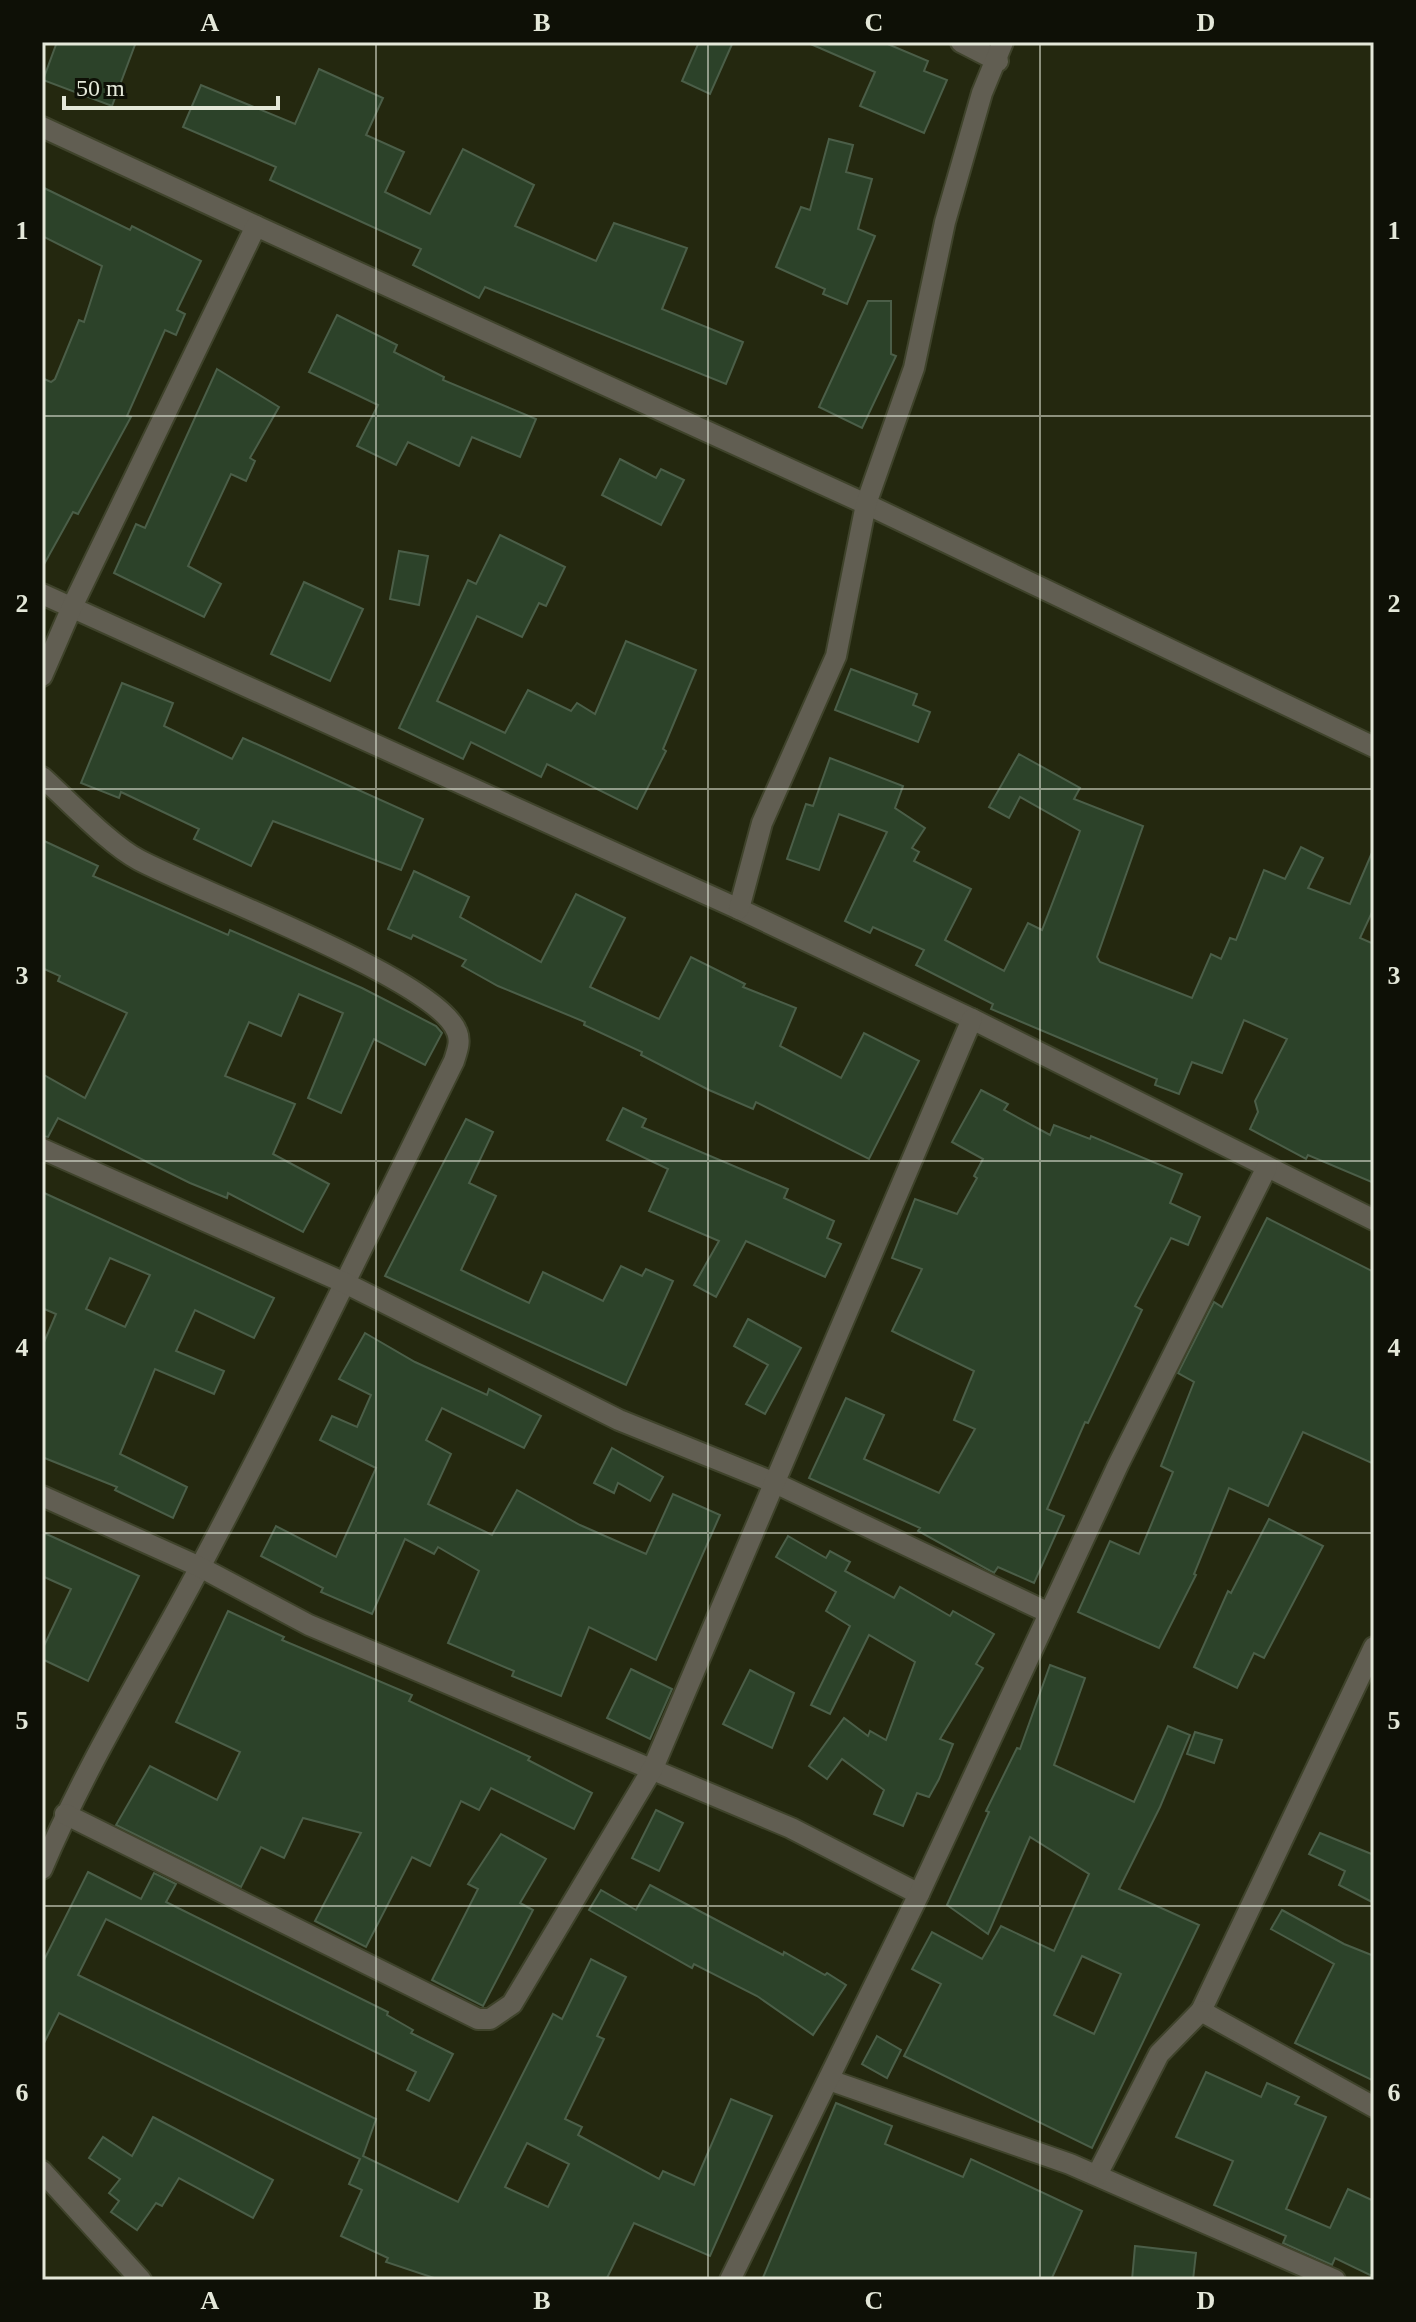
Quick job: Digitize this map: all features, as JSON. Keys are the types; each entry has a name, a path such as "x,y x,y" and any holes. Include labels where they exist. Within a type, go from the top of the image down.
{"street":[{"path":"739,909 762,823 836,656 866,504 914,368 945,222 982,93 1000,51 961,42"},
{"path":"42,127 866,504 1374,747"},
{"path":"42,676 72,607 256,226"},
{"path":"42,594 739,909 972,1019 1374,1220"},
{"path":"42,777 135,859 370,964 440,1011 457,1030 459,1044 454,1061 345,1283 200,1567 65,1814 42,1869"},
{"path":"65,1814 478,2019 490,2019 512,2004 653,1768 972,1019"},
{"path":"42,1149 345,1283 619,1420 775,1483 1049,1613"},
{"path":"730,2280 919,1894 1118,1465 1267,1167"},
{"path":"42,1496 200,1567 309,1625 478,1699 653,1768 791,1828 919,1894"},
{"path":"1097,2175 1159,2054 1201,2011 1374,1647"},
{"path":"1201,2011 1374,2107"},
{"path":"829,2080 1097,2175 1335,2280"},
{"path":"42,2171 141,2280"}],"building":[{"path":"57,42 136,42 112,106 43,80"},
{"path":"699,42 733,42 710,94 682,81"},
{"path":"806,42 883,42 928,61 924,71 947,80 924,133 860,106 875,72"},
{"path":"319,69 383,98 366,135 404,152 385,192 430,214 463,149 534,185 515,226 596,261 614,223 687,248 662,309 743,342 726,384 485,287 479,298 413,265 421,249 270,180 276,167 183,127 201,85 295,124"},
{"path":"829,139 853,145 846,172 872,179 858,229 875,236 847,304 823,294 825,289 776,267 801,207 810,210"},
{"path":"42,187 130,230 132,226 201,261 177,310 185,314 176,335 165,330 127,416 131,417 78,514 73,512 42,568 42,378 51,382 55,379 79,320 84,322 102,266 42,236"},
{"path":"868,301 891,301 891,354 896,356 862,428 819,407"},
{"path":"337,315 397,345 394,352 444,377 443,380 536,419 520,457 472,437 459,466 408,442 396,465 357,446 378,405 309,372"},
{"path":"217,369 279,407 250,458 255,461 246,481 231,474 188,566 221,584 204,617 114,573 136,524 145,528"},
{"path":"620,459 656,478 661,469 684,480 661,525 602,495"},
{"path":"500,535 565,567 546,606 539,603 522,637 477,616 437,701 505,733 528,690 571,711 577,703 595,714 626,641 696,670 663,749 666,751 637,809 547,764 541,777 471,742 463,759 399,728 468,580 476,584"},
{"path":"399,551 428,556 419,605 390,599"},
{"path":"304,582 363,609 330,681 271,654"},
{"path":"851,669 917,694 913,705 930,712 918,742 835,710"},
{"path":"122,683 173,703 164,726 232,759 243,738 423,819 401,870 273,821 251,866 194,839 199,829 121,792 119,798 81,783"},
{"path":"1019,754 1080,788 1074,799 1143,826 1097,957 1100,962 1192,998 1211,954 1221,959 1230,938 1236,940 1264,870 1285,879 1301,847 1323,858 1308,888 1350,904 1374,848 1374,908 1360,938 1374,944 1374,1183 1308,1155 1306,1159 1250,1129 1258,1112 1255,1101 1287,1039 1244,1020 1222,1073 1192,1062 1179,1094 1155,1085 1157,1079 991,1009 993,1004 916,965 924,950 873,927 870,933 845,921 887,832 839,814 819,870 787,859 806,804 813,806 830,758 903,786 895,808 925,828 912,848 919,852 914,861 971,889 945,940 1004,971 1028,923 1042,930 1080,831 1020,797 1009,818 989,807"},
{"path":"42,840 98,866 93,876 228,935 230,930 362,988 436,1026 442,1033 425,1065 374,1039 341,1113 308,1098 343,1013 299,994 281,1036 249,1022 225,1076 295,1104 273,1154 329,1184 303,1232 228,1193 227,1198 190,1183 58,1118 48,1137 42,1136 42,1074 85,1098 127,1013 58,981 60,976 42,968"},
{"path":"414,871 469,897 460,917 541,962 576,894 625,918 590,987 659,1019 691,957 745,984 743,987 796,1008 780,1046 841,1078 864,1033 919,1061 869,1159 756,1102 753,1109 709,1090 641,1055 642,1052 584,1025 585,1022 498,986 462,966 466,960 413,935 411,939 388,929"},
{"path":"981,1090 1008,1104 1004,1110 1050,1135 1054,1125 1090,1139 1091,1136 1182,1174 1170,1203 1200,1217 1188,1245 1171,1238 1135,1306 1142,1310 1088,1423 1085,1422 1047,1509 1064,1516 1034,1583 998,1567 994,1573 918,1531 920,1528 809,1478 846,1398 884,1415 864,1459 939,1493 975,1429 954,1420 974,1371 892,1331 922,1269 892,1258 915,1199 957,1214 977,1178 974,1176 983,1159 952,1142"},
{"path":"623,1108 646,1119 642,1127 788,1189 784,1198 834,1221 827,1238 841,1244 825,1277 746,1241 716,1297 694,1285 719,1241 649,1211 668,1169 607,1140"},
{"path":"466,1119 493,1132 469,1183 496,1196 461,1270 529,1303 543,1272 603,1301 621,1266 642,1276 646,1269 673,1281 626,1385 385,1276"},
{"path":"42,1192 274,1298 254,1338 195,1310 176,1351 224,1371 214,1394 155,1369 120,1454 187,1487 173,1518 115,1490 117,1487 42,1457 42,1347 56,1314 42,1308","holes":["110,1258 150,1275 125,1327 86,1309"]},
{"path":"1267,1218 1374,1272 1374,1464 1303,1432 1268,1506 1229,1488 1196,1575 1159,1648 1078,1612 1110,1541 1139,1554 1173,1472 1161,1466 1194,1382 1178,1373 1214,1302 1222,1307"},
{"path":"748,1319 801,1348 765,1414 746,1404 768,1365 734,1346"},
{"path":"365,1333 415,1362 487,1395 489,1389 541,1416 524,1448 442,1408 426,1440 451,1454 428,1504 492,1535 517,1490 580,1525 646,1554 673,1494 720,1515 656,1660 589,1627 561,1696 512,1676 514,1671 448,1643 479,1571 438,1547 434,1554 405,1539 372,1614 321,1592 323,1588 261,1556 276,1526 336,1557 376,1468 320,1440 332,1416 357,1427 371,1395 339,1379"},
{"path":"612,1448 663,1477 650,1501 618,1483 614,1493 594,1483"},
{"path":"1269,1519 1323,1546 1264,1658 1254,1653 1237,1688 1194,1667 1228,1591 1231,1593"},
{"path":"42,1532 139,1576 88,1681 42,1659 42,1650 71,1589 42,1576"},
{"path":"788,1536 826,1558 830,1551 850,1562 845,1571 894,1598 900,1587 950,1616 953,1611 994,1634 976,1664 983,1668 940,1739 953,1744 939,1779 929,1797 917,1793 903,1826 874,1814 884,1790 842,1759 827,1779 809,1766 844,1718 868,1736 870,1731 886,1740 915,1662 869,1635 830,1714 811,1705 850,1626 826,1611 836,1592 776,1557"},
{"path":"228,1611 284,1637 282,1640 412,1695 409,1701 530,1757 528,1760 592,1793 574,1829 491,1788 479,1810 461,1801 430,1866 412,1857 366,1947 315,1921 361,1833 303,1818 284,1858 261,1847 241,1887 116,1825 150,1766 217,1800 240,1752 176,1722"},
{"path":"1050,1665 1085,1678 1054,1765 1134,1802 1168,1726 1190,1735 1160,1807 1119,1889 1199,1925 1092,2148 904,2056 941,1984 912,1969 932,1932 982,1959 1001,1926 1054,1951 1089,1874 1030,1837 988,1934 947,1905 989,1812 986,1811 1017,1748 1020,1749","holes":["1082,1956 1121,1974 1094,2034 1054,2015"]},
{"path":"631,1669 672,1689 650,1739 607,1718"},
{"path":"750,1670 794,1693 772,1748 723,1724"},
{"path":"1195,1732 1222,1740 1214,1763 1187,1754"},
{"path":"656,1810 683,1823 659,1871 632,1858"},
{"path":"1320,1833 1374,1855 1374,1903 1339,1885 1345,1871 1309,1854"},
{"path":"501,1834 546,1859 520,1903 533,1910 483,2006 432,1980 478,1889 468,1884"},
{"path":"88,1872 141,1899 154,1873 176,1884 166,1902 388,2012 387,2015 413,2030 411,2033 453,2054 429,2101 407,2090 416,2072 106,1919 78,1975 376,2119 363,2156 458,2202 553,2014 562,2019 591,1959 626,1977 597,2036 604,2039 565,2119 582,2127 578,2135 659,2179 663,2171 694,2185 731,2099 772,2116 710,2256 634,2223 606,2280 440,2280 386,2262 388,2258 341,2236 362,2190 349,2184 360,2159 59,2013 42,2047 42,1964","holes":["527,2143 569,2164 548,2207 505,2187"]},
{"path":"650,1885 846,1985 813,2035 757,1996 694,1964 692,1968 589,1910 601,1890 636,1910"},
{"path":"1282,1910 1344,1944 1374,1956 1374,2081 1295,2043 1334,1964 1271,1929"},
{"path":"877,2036 901,2050 887,2078 862,2064"},
{"path":"1206,2072 1261,2097 1267,2083 1299,2097 1295,2104 1326,2117 1286,2209 1330,2228 1348,2189 1374,2201 1374,2277 1335,2258 1332,2265 1283,2243 1286,2236 1214,2205 1233,2161 1176,2137"},
{"path":"836,2103 892,2126 885,2144 963,2177 971,2159 1082,2211 1051,2280 762,2280"},
{"path":"153,2117 273,2180 253,2218 179,2178 162,2206 156,2203 137,2230 111,2212 119,2201 109,2193 120,2179 89,2158 103,2137 132,2156"},
{"path":"1135,2246 1196,2253 1193,2280 1132,2280"}]}
